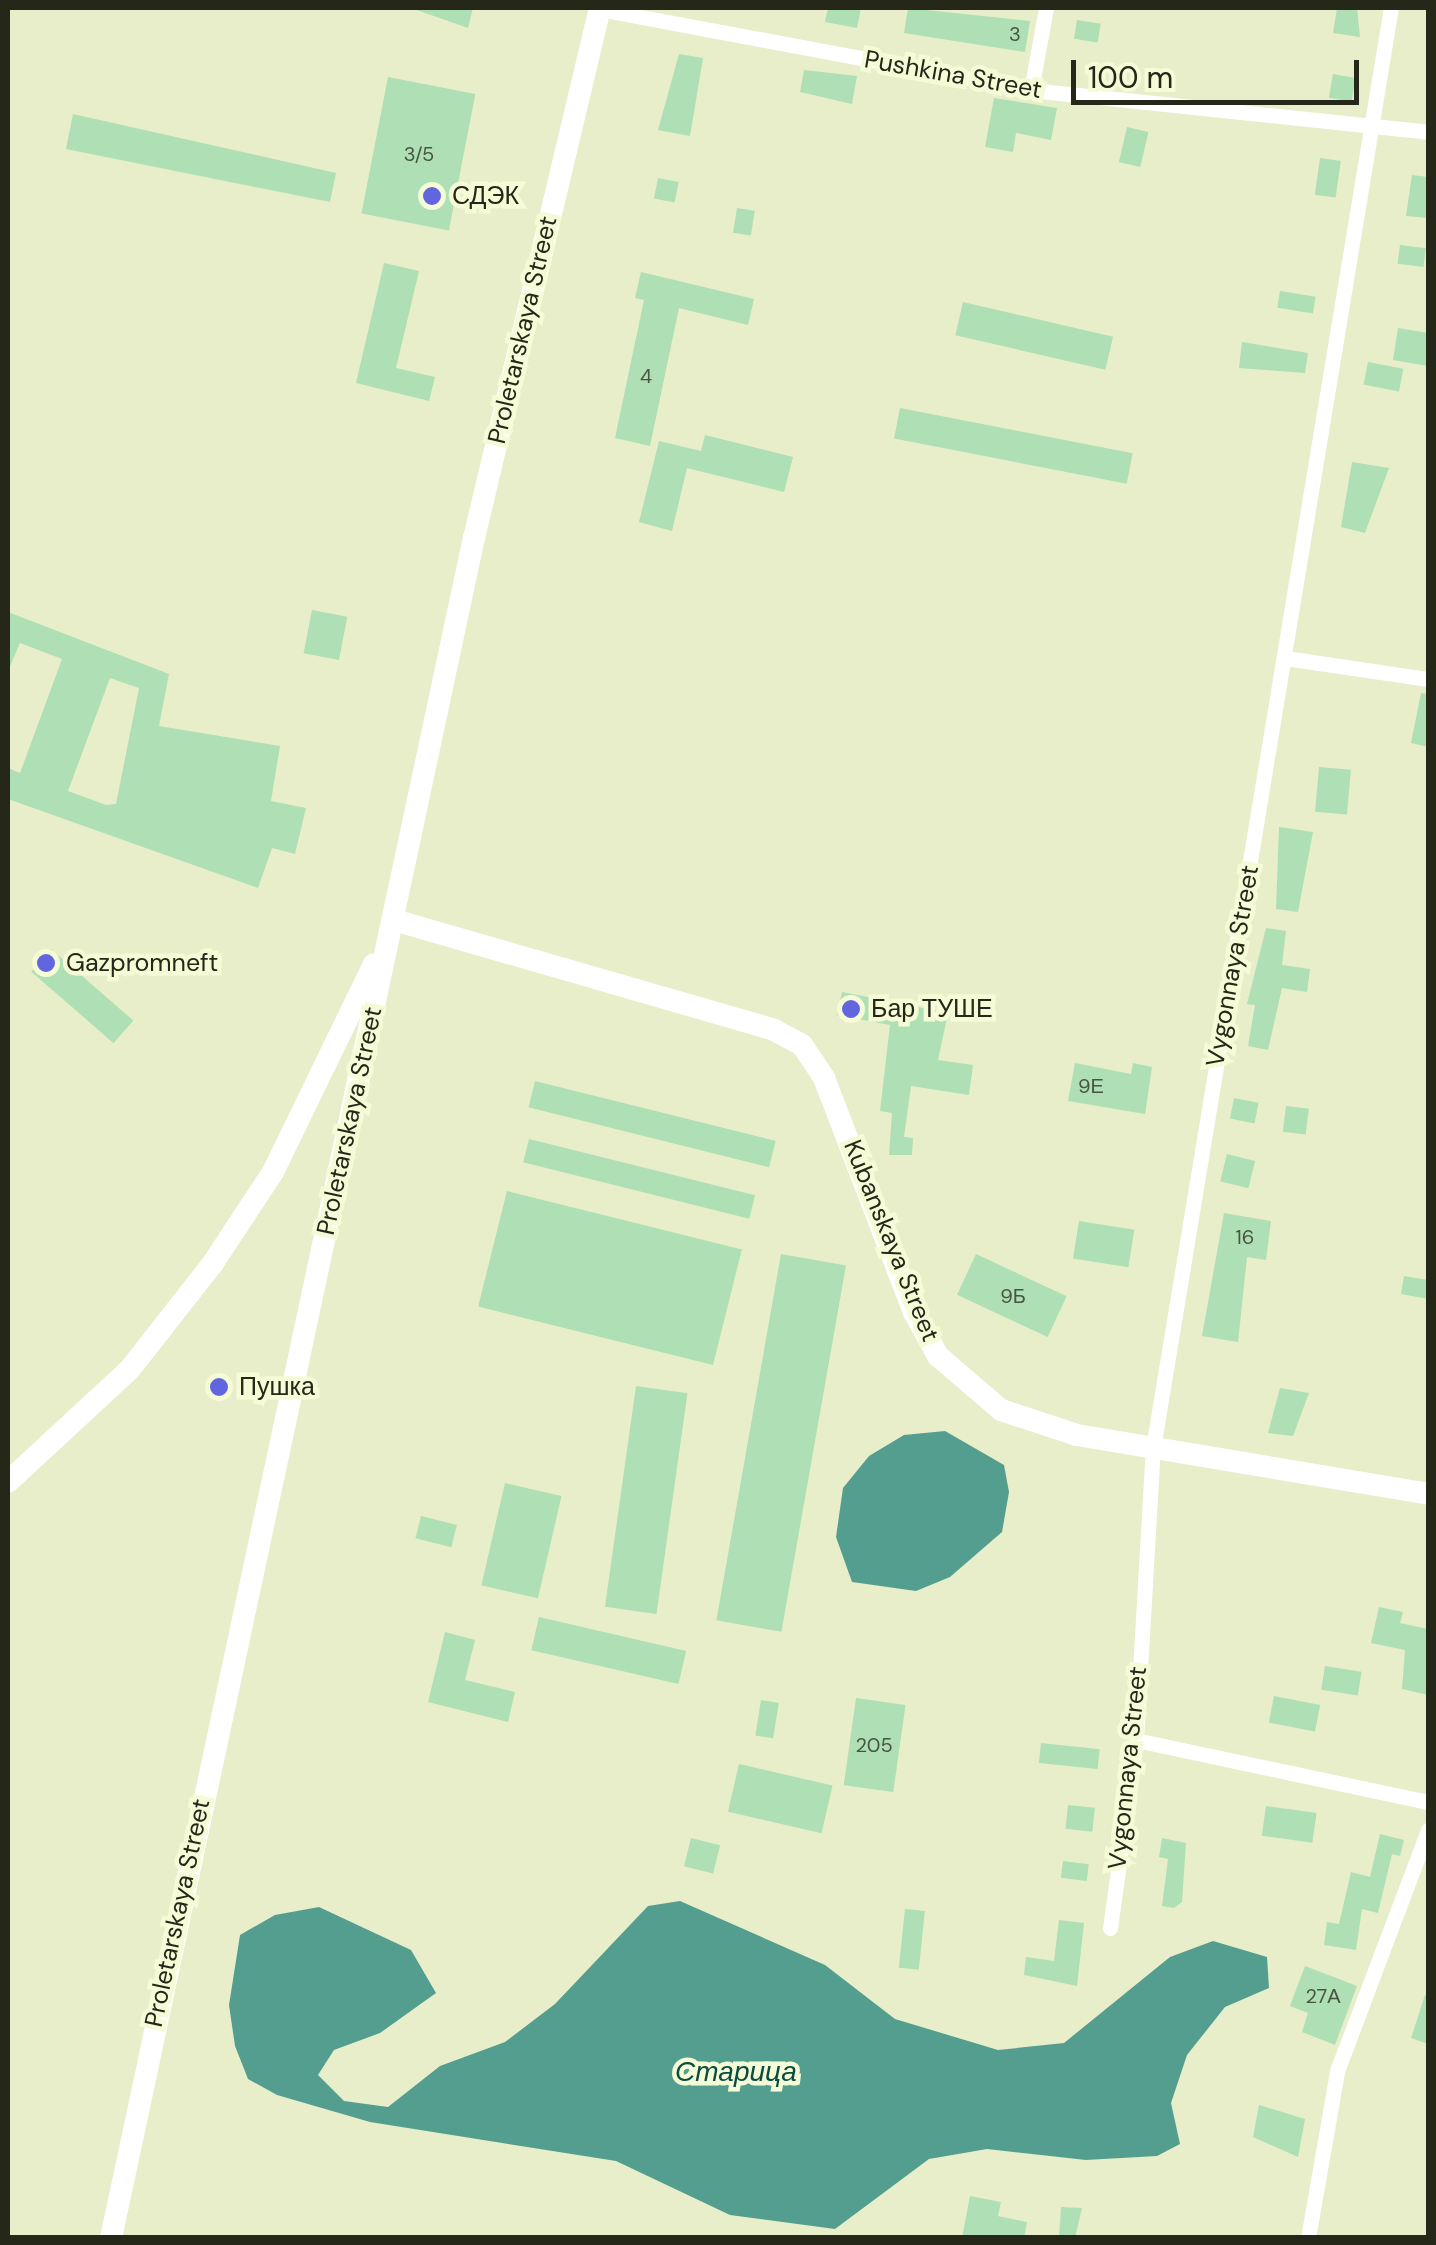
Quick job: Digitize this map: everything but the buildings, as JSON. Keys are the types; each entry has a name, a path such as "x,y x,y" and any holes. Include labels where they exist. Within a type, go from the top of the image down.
{"street":[{"name":"Pushkina Street","path":"600,8 1030,90 1428,132"},
{"name":"Proletarskaya Street","path":"111,2238 474,538 600,8"},
{"path":"1030,90 1046,8"},
{"name":"Vygonnaya Street","path":"1110,1928 1136,1740 1153,1448 1391,8"},
{"path":"1285,658 1428,679"},
{"path":"8,1482 130,1369 230,1240 304,1112 394,920"},
{"name":"Kubanskaya Street","path":"394,920 774,1030 802,1046 824,1078 938,1356 1001,1410 1153,1448 1428,1494"},
{"path":"1136,1740 1428,1802"},
{"path":"1308,2238 1338,2071 1428,1830"}],"water":[{"path":"945,1431 1004,1465 1009,1492 1002,1532 950,1577 916,1591 852,1582 836,1537 843,1488 869,1456 904,1435"},
{"name":"Старица","path":"680,1901 825,1965 895,2019 998,2050 1064,2043 1170,1957 1213,1941 1267,1957 1269,1988 1225,2007 1187,2055 1171,2103 1180,2144 1157,2156 1086,2160 987,2149 929,2159 835,2229 730,2215 616,2161 370,2122 277,2095 248,2079 235,2046 229,2005 240,1935 275,1915 319,1907 411,1950 436,1993 380,2033 334,2050 318,2075 344,2101 388,2107 440,2066 505,2042 555,2004 648,1906"}],"place":[{"name":"СДЭК","path":"432,196"},
{"name":"Gazpromneft","path":"46,963"},
{"name":"Бар ТУШЕ","path":"851,1009"},
{"name":"Пушка","path":"219,1387"}]}
